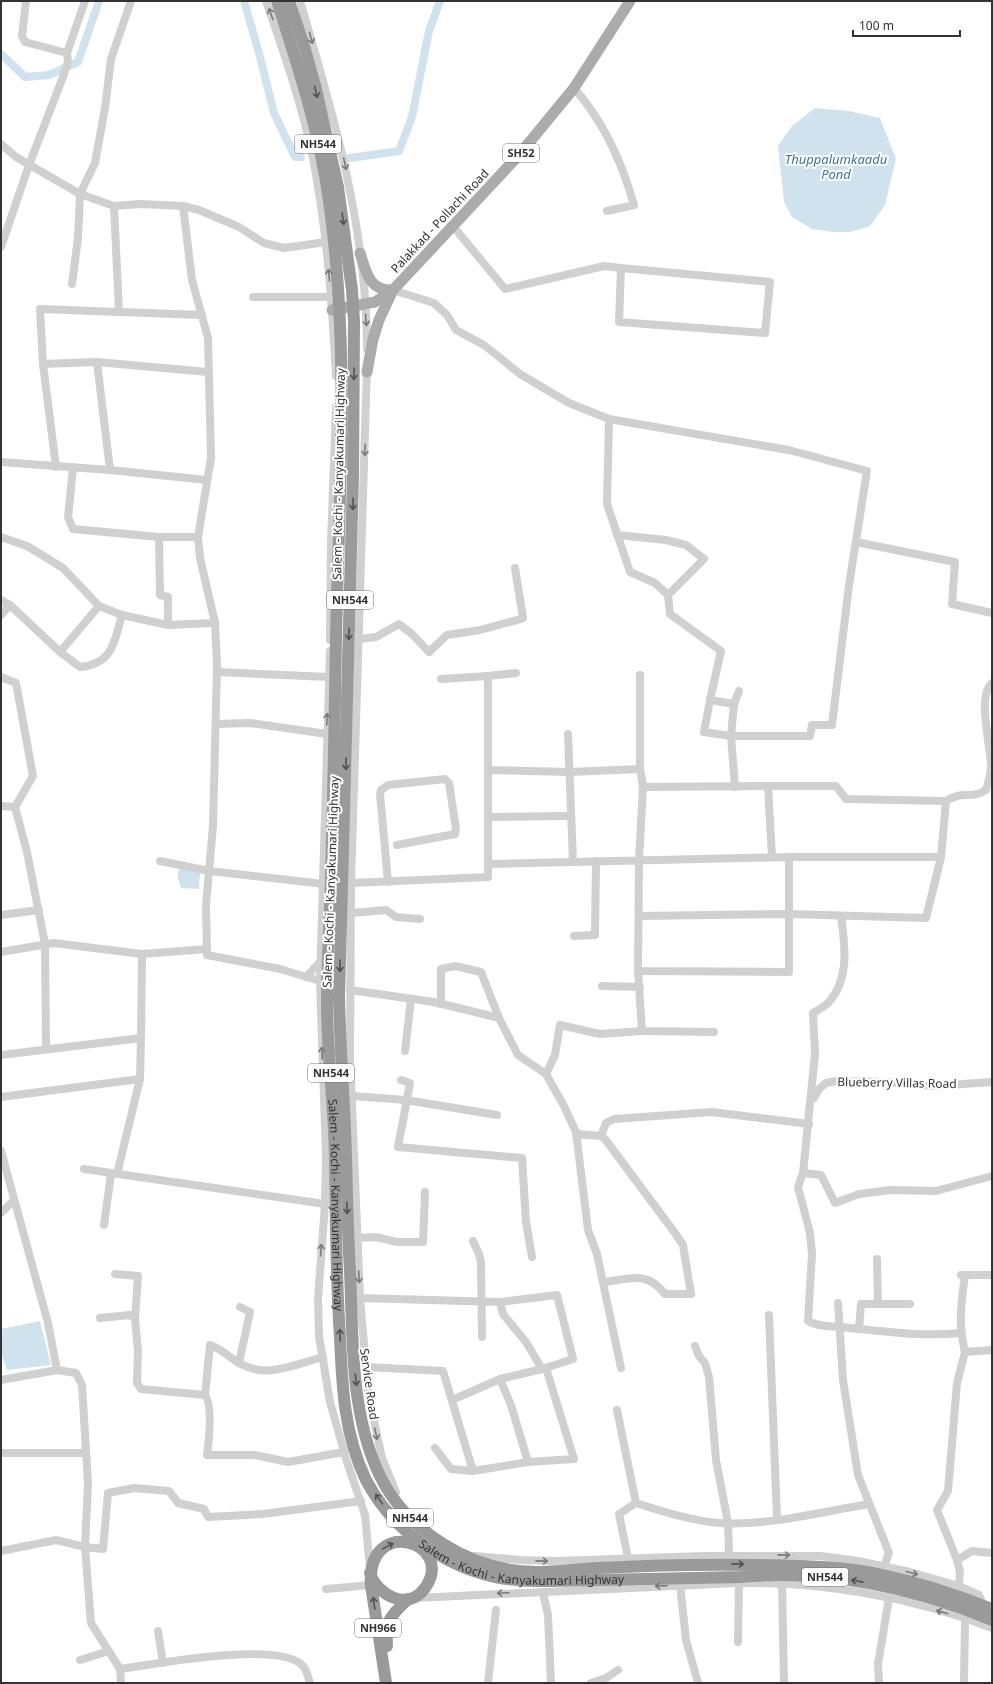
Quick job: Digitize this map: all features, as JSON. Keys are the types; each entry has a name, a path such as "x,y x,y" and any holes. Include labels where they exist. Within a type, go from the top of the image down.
{"highway":[{"name":"Salem - Kochi - Kanyakumari Highway","path":"277,1 308,101 322,159 330,206 335,295 341,323 342,480 327,1007 335,1148 334,1218 343,1394 350,1434 367,1481 380,1502 397,1523 422,1544 447,1559 476,1572 497,1578 522,1581 740,1577 764,1574 852,1580 909,1592 992,1620"},
{"name":"Salem - Kochi - Kanyakumari Highway","path":"288,1 302,40 316,89 338,188 352,290 354,321 353,476 339,998 347,1217 356,1376 366,1434 379,1475 396,1502 414,1522 433,1538 462,1554 500,1568 534,1572 696,1564 813,1565 876,1573 957,1595 987,1607"},
{"path":"420,1547 433,1538"},
{"path":"398,1541 409,1542 420,1547 430,1561 431,1570 425,1588 418,1595 408,1599 399,1600 384,1593 371,1579 374,1560 388,1545 398,1541"},
{"name":"NH966","path":"371,1579 386,1683"},
{"name":"NH966","path":"391,1683 386,1632 388,1620 408,1599"}],"main road":[{"name":"Palakkad - Pollachi Road","path":"332,310 375,302 393,290 452,225 519,155 574,88 629,1"},
{"path":"360,253 366,272 374,285 380,289 393,290 377,327 367,372"}],"street":[{"path":"26,1 22,36 25,42 67,53"},
{"path":"1,247 29,165 63,77 68,62 67,53 85,1"},
{"path":"72,284 80,194 95,162 105,108 111,58 131,1"},
{"path":"266,1 302,115 313,158 335,295 332,310 336,384 324,884 320,981 326,1156 325,1204 318,1300 319,1336 326,1382 344,1452 366,1515 371,1579 326,1589"},
{"name":"Service Road","path":"300,1 345,160 360,253 365,304 367,372 351,883 350,990 357,1238 360,1298 368,1393 382,1458 391,1483 414,1522"},
{"path":"574,88 590,106 605,130 627,178 634,205 607,211"},
{"path":"1,144 16,157 80,194 114,206 140,204 183,206 239,228 264,243 284,248 326,242"},
{"path":"114,206 119,312"},
{"path":"183,206 192,280 208,338 211,458 198,537 200,558 215,623 217,672 213,826 206,905 207,955 280,969 320,981"},
{"path":"452,225 505,289 604,266 770,282 765,333 619,322 621,268"},
{"path":"393,290 434,303 447,315 456,330 484,345 520,374 569,403 609,419 789,450 867,471 856,542 832,725 812,725 810,736 731,736 704,732 721,651 670,614 668,595 655,583 630,572 607,504 609,419"},
{"path":"253,297 335,295"},
{"path":"56,467 43,364 40,309 202,315"},
{"path":"43,364 97,362 208,372"},
{"path":"97,362 110,470"},
{"path":"1,462 110,470 207,480"},
{"path":"73,468 68,517 73,530 159,538 198,537"},
{"path":"618,535 666,540 686,545 704,559 668,595"},
{"path":"1,537 27,546 63,568 99,606 122,615 168,625 215,623"},
{"path":"159,538 160,595 168,597 168,625"},
{"path":"856,542 955,562 952,604 992,613"},
{"path":"359,639 376,637 399,624 412,634 429,652 446,635 480,630 521,619 523,618 523,608 516,568"},
{"path":"1,600 10,605 60,652 80,667 93,666 112,648 122,615"},
{"path":"1,615 10,605"},
{"path":"60,652 99,606"},
{"path":"217,672 329,677"},
{"path":"441,679 516,674"},
{"path":"640,675 640,769 642,787 639,860 638,971 642,1031"},
{"path":"351,883 488,877 488,676"},
{"path":"1,677 16,683 33,776 15,807 27,852 46,944 46,1050"},
{"path":"642,787 836,786 846,799 946,801 955,795 979,795 986,790 991,768 985,701 989,685 992,683"},
{"path":"736,787 731,736 734,704 739,691"},
{"path":"710,700 734,704"},
{"path":"216,724 250,723 327,734"},
{"path":"568,734 573,862"},
{"path":"488,770 569,772 640,769"},
{"path":"388,882 380,794 381,790 388,784 445,779 449,783 456,829 455,834 398,845"},
{"path":"768,786 772,857"},
{"path":"639,916 789,914 926,918 941,857 946,801"},
{"path":"1,806 15,807"},
{"path":"488,817 571,816"},
{"path":"488,864 772,857 941,857"},
{"path":"638,971 789,972 789,857"},
{"path":"160,861 209,871 324,884"},
{"path":"574,936 595,936 596,861"},
{"path":"1,916 39,910"},
{"path":"351,913 386,910 396,917 420,919"},
{"path":"841,916 845,965 837,992 827,1004 813,1013 815,1054 811,1102 803,1173 798,1187 810,1233 812,1254 807,1319 816,1326 840,1327 859,1330 945,1334 960,1333"},
{"path":"1,952 54,943 142,954 207,949"},
{"path":"104,1225 114,1174 140,1079 142,954"},
{"path":"306,977 321,962"},
{"path":"441,1004 441,969 455,966 481,972 499,1018 518,1055 546,1074 564,1106 576,1134 588,1230 597,1254 604,1282 621,1368"},
{"path":"602,986 640,987"},
{"path":"350,990 441,1004 499,1018"},
{"path":"405,1051 411,999"},
{"path":"546,1074 555,1056 560,1025 600,1034 642,1031 714,1032"},
{"path":"1,1055 141,1038"},
{"path":"1,1097 140,1079"},
{"path":"401,1080 410,1083 398,1147 522,1158 526,1222 532,1257"},
{"name":"Blueberry Villas Road","path":"811,1102 818,1089 826,1083 836,1081 886,1082 935,1086 992,1082"},
{"path":"352,1096 406,1100 497,1115"},
{"path":"601,1136 606,1123 614,1119 712,1112 809,1124"},
{"path":"576,1134 601,1136 634,1176 683,1245 691,1294 665,1294 657,1284 642,1277 604,1282"},
{"path":"1,1152 13,1201 48,1323 57,1370"},
{"path":"84,1169 325,1204"},
{"path":"803,1173 821,1175 835,1202 859,1194 891,1190 936,1191 992,1176"},
{"path":"357,1238 376,1237 397,1242 423,1242 425,1192"},
{"path":"1,1203 13,1201"},
{"path":"1,1213 13,1201"},
{"path":"473,1241 481,1263 482,1337"},
{"path":"877,1259 878,1304"},
{"path":"115,1274 138,1276 135,1319 138,1351 137,1383 141,1389 204,1394"},
{"path":"959,1586 960,1572 957,1560 937,1510 948,1491 957,1383 965,1352 960,1333 963,1275 992,1275"},
{"path":"360,1298 482,1300 500,1302 557,1295 573,1359 544,1369 500,1379 452,1400"},
{"path":"435,1448 451,1469 473,1471 528,1462 574,1459 544,1369 526,1342 503,1314 500,1302"},
{"path":"838,1303 843,1380 858,1475 890,1553 884,1566"},
{"path":"859,1330 861,1304 910,1304"},
{"path":"239,1363 250,1312 240,1307"},
{"path":"100,1318 130,1315 135,1319"},
{"path":"769,1315 777,1519"},
{"path":"323,1357 269,1371 251,1369 239,1363 221,1349 210,1345 204,1394 208,1399 209,1410 210,1439 207,1455 255,1455 288,1462 344,1452"},
{"path":"695,1346 699,1356 705,1363 708,1377 716,1460 728,1523 729,1555"},
{"path":"965,1352 992,1350"},
{"path":"366,1367 442,1371 473,1471"},
{"path":"1,1380 57,1370 76,1372 82,1385 88,1483 85,1547 91,1623 120,1669 121,1683"},
{"path":"500,1379 511,1405 528,1462"},
{"path":"617,1410 636,1503"},
{"path":"1,1453 86,1453"},
{"path":"1,1551 56,1540 85,1547 103,1549 108,1492 134,1488 168,1491 178,1503 204,1509 208,1517 263,1514 361,1501"},
{"path":"628,1558 619,1514 636,1503 702,1520 728,1523 777,1519 869,1504"},
{"path":"954,1551 992,1553"},
{"path":"957,1560 972,1551"},
{"path":"462,1554 528,1560 729,1555 821,1556 884,1566 959,1586 979,1594 987,1607"},
{"path":"408,1599 423,1596 517,1592 543,1593 739,1583 782,1584 833,1588 889,1598 992,1628"},
{"path":"738,1642 739,1583"},
{"path":"782,1584 784,1683"},
{"path":"680,1586 686,1640 698,1683"},
{"path":"543,1593 548,1616 551,1683"},
{"path":"879,1683 878,1664 889,1598"},
{"path":"488,1683 496,1610"},
{"path":"964,1683 965,1619"},
{"path":"158,1631 163,1663"},
{"path":"80,1660 109,1651"},
{"path":"120,1669 198,1658 264,1654 288,1657 303,1666 310,1683"},
{"path":"591,1683 606,1678 618,1670"}],"water":[{"name":"Thuppalumkaadu Pond","path":"815,108 849,111 880,118 896,159 885,205 870,226 850,232 833,232 812,229 792,217 784,202 778,146 792,126"},
{"path":"183,869 200,872 199,889 181,888 178,879 178,870"},
{"path":"40,1321 51,1365 7,1370 1,1352 1,1329"}],"waterway":[{"path":"1,54 25,77 49,75 78,62 99,1"},
{"path":"244,1 274,113 295,157 301,157"},
{"path":"350,158 399,151 412,117 429,31 440,1"}]}
